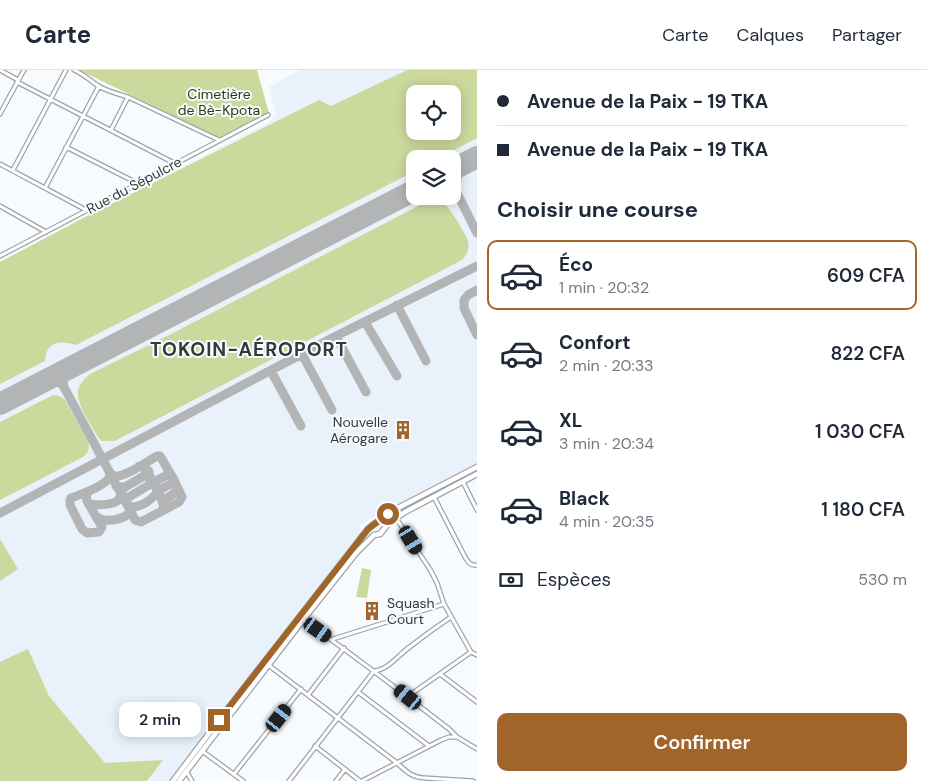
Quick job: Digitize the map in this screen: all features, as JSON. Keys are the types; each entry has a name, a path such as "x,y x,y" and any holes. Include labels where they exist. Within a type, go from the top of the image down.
{"main road":[{"path":"179,781 212,729 374,524 396,509 477,467"},
{"path":"173,781 216,733 356,553 374,535 383,532 388,524 396,518 477,474"},
{"path":"212,729 216,733"}],"street":[{"path":"0,70 51,99 176,164"},
{"path":"0,114 24,70"},
{"path":"13,170 66,70"},
{"path":"74,70 113,93 128,97 219,140"},
{"path":"45,188 99,86"},
{"path":"111,130 128,97"},
{"name":"Rue du Sépulcre","path":"0,256 268,115"},
{"path":"66,147 138,184"},
{"path":"0,164 86,210"},
{"path":"0,206 47,232"},
{"path":"0,249 6,253"},
{"path":"463,481 477,510"},
{"path":"434,496 465,557 472,566 477,565"},
{"path":"396,518 431,571 444,604 471,652 477,655"},
{"path":"333,640 444,604"},
{"path":"289,781 374,671 382,669 392,662 451,617"},
{"path":"303,620 344,648 457,737 477,749"},
{"path":"308,695 344,648"},
{"path":"408,697 471,652"},
{"path":"264,662 338,717 409,774 419,778 473,781"},
{"path":"440,674 477,702"},
{"path":"234,774 301,690"},
{"path":"358,692 429,746"},
{"path":"315,746 361,781 445,738 457,737"},
{"path":"202,750 243,781"},
{"path":"185,769 192,781"},
{"path":"336,781 345,769"}],"shaded area":[{"path":"300,70 477,70 477,464 358,526 362,531 169,781 0,781 0,262 269,122 276,115 269,87"}],"green space":[{"name":"Cimetière de Bè-Kpota","path":"79,70 257,70 269,113 220,138"},
{"path":"407,70 477,70 477,138 455,150 406,150 406,176 76,345 59,343 51,346 46,354 45,361 0,384 0,262 87,216 319,100 331,106"},
{"path":"420,205 445,205 458,221 469,244 467,254 462,260 115,441 101,441 80,405 78,389 84,379 90,374"},
{"path":"53,395 65,400 88,441 88,452 83,457 0,500 0,422"},
{"path":"0,539 18,569 0,581"},
{"path":"362,568 371,570 367,598 356,597"},
{"path":"28,649 49,696 105,763 163,760 147,781 0,781 0,662"}],"taxiway":[{"path":"461,170 469,162"},
{"path":"461,201 477,233"},
{"path":"0,513 336,336 477,266"},
{"path":"477,290 468,295 464,300 464,308 477,335"},
{"path":"397,305 426,361"},
{"path":"365,322 397,376"},
{"path":"336,336 366,392"},
{"path":"302,354 332,410"},
{"path":"47,380 57,381 64,387 64,376 71,367"},
{"path":"271,371 301,426"},
{"path":"64,387 109,471 115,483 129,508 135,520 141,522 179,502 182,497 160,456 123,475 113,476 109,471 110,477 107,481 70,500 70,505 82,529 87,533 99,532 102,527 87,501 86,496 89,491"},
{"path":"139,466 147,470 161,498 164,507 161,512"},
{"path":"116,486 125,487 144,476 147,470 149,471"},
{"path":"151,479 156,481 167,475 168,471"},
{"path":"157,488 161,489 171,484 173,478"},
{"path":"88,503 98,505 115,502 120,498 121,494 129,497 149,485 151,479"},
{"path":"161,498 165,499 171,496 178,488"},
{"path":"128,505 136,507 143,504 154,496 158,490"},
{"path":"97,517 104,520 118,519 129,513 130,508"}],"runway":[{"path":"461,165 477,157"},
{"path":"0,404 406,195"}],"place":[{"name":"Nouvelle Aérogare","path":"403,430"},
{"name":"Squash Court","path":"372,611"}],"district":[{"name":"TOKOIN-AÉROPORT","path":"249,349"}],"route":[{"path":"219,720 368,529 388,514"}]}
